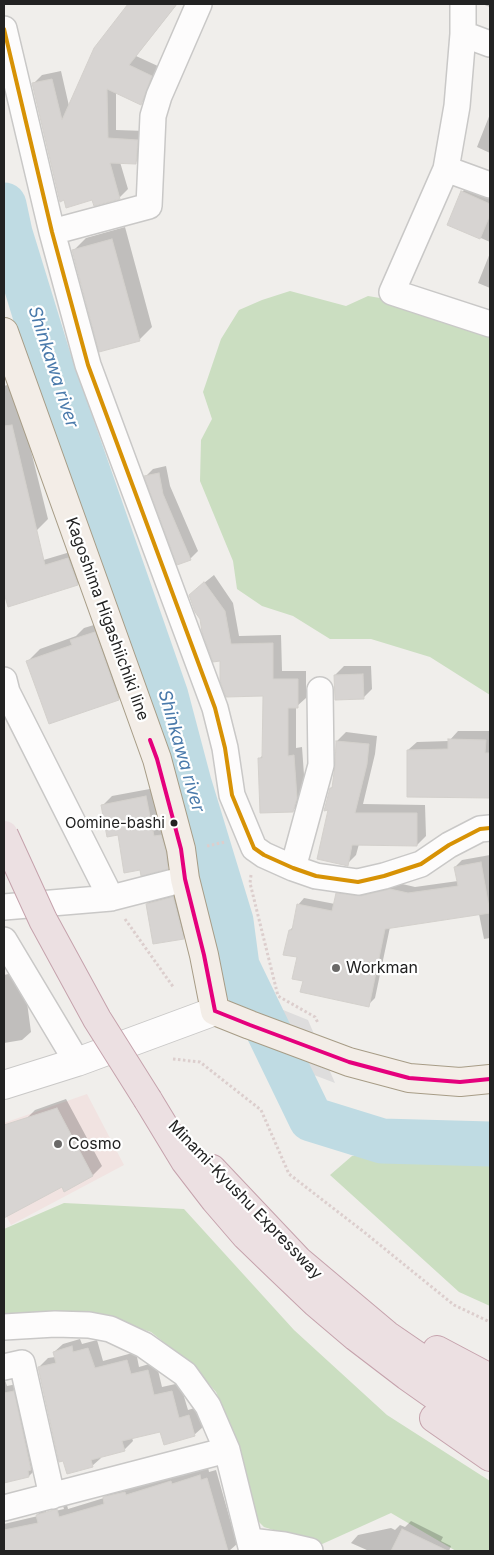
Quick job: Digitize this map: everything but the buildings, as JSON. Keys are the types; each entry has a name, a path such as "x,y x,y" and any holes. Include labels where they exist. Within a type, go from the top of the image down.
{"highway":[{"name":"Minami-Kyushu Expressway","path":"4,835 44,920 97,1019 148,1100 191,1157 287,1263 316,1303 356,1337 415,1381 475,1424 490,1432"},
{"name":"Minami-Kyushu Expressway","path":"287,1263 457,1383 490,1402"},
{"path":"287,1263 385,1321 490,1378"},
{"path":"287,1263 303,1303 360,1359 426,1412 490,1457"}],"main road":[{"name":"Kagoshima Higashiichiki line","path":"4,332 157,759 181,849 185,879 204,955 215,1011"},
{"path":"215,1011 349,1062 409,1078 460,1082 490,1079"}],"street":[{"path":"52,232 149,206 153,116 159,96 199,4"},
{"path":"463,4 463,34 457,106 446,169 392,292 490,324"},
{"path":"4,28 52,232 88,365 215,708 225,748 232,796 254,848 264,855 316,876 358,882 421,864 449,845 480,830 490,828"},
{"path":"463,34 490,44"},
{"path":"446,169 490,185"},
{"path":"4,680 7,692 111,898"},
{"path":"293,868 321,765 320,690"},
{"path":"4,907 111,898 185,879"},
{"path":"4,940 77,1062"},
{"path":"4,1085 77,1062 215,1011"},
{"path":"4,1327 55,1324 89,1325 110,1329 144,1345 185,1374 208,1406 227,1450 251,1546 284,1544 310,1551"},
{"path":"4,1367 22,1363 52,1496"},
{"path":"4,1508 227,1450"}],"path":[{"path":"254,848 250,883 278,996 315,1016 320,1025"},
{"path":"111,898 174,988"},
{"path":"173,1059 200,1062 261,1110 289,1174 454,1305 490,1322"}],"shaded area":[{"name":"Cosmo","path":"87,1094 124,1165 11,1225 4,1212 4,1123"}],"green space":[{"path":"290,291 346,306 368,296 380,298 490,338 490,695 430,657 371,639 330,639 293,616 262,606 237,589 233,561 200,481 201,440 212,419 203,392 221,339 239,310"},
{"path":"411,1155 490,1165 490,1306 459,1292 330,1175 352,1156"},
{"path":"64,1203 184,1209 294,1330 387,1415 490,1481 490,1551 456,1551 391,1513 320,1545 264,1527 255,1518 234,1432 216,1392 192,1365 151,1332 104,1317 4,1321 4,1229"}],"pier":[{"path":"241,985 256,999 308,1020 335,1083 256,1053"}],"waterway":[{"name":"Shinkawa river","path":"4,205 10,233 49,360 166,696 189,783 231,921 237,966 311,1119 382,1141 490,1144"}],"transit line":[{"path":"4,29 52,232 88,365 215,708 225,748 232,795 254,848 264,855 316,876 358,882 421,864 449,845 480,829 490,828"},
{"path":"150,740 157,759 181,849 185,879 204,955 215,1011 349,1062 409,1078 460,1082 490,1079"}],"place":[{"name":"Oomine-bashi","path":"174,823"},
{"name":"Workman","path":"336,968"},
{"name":"Cosmo","path":"58,1144"}]}
